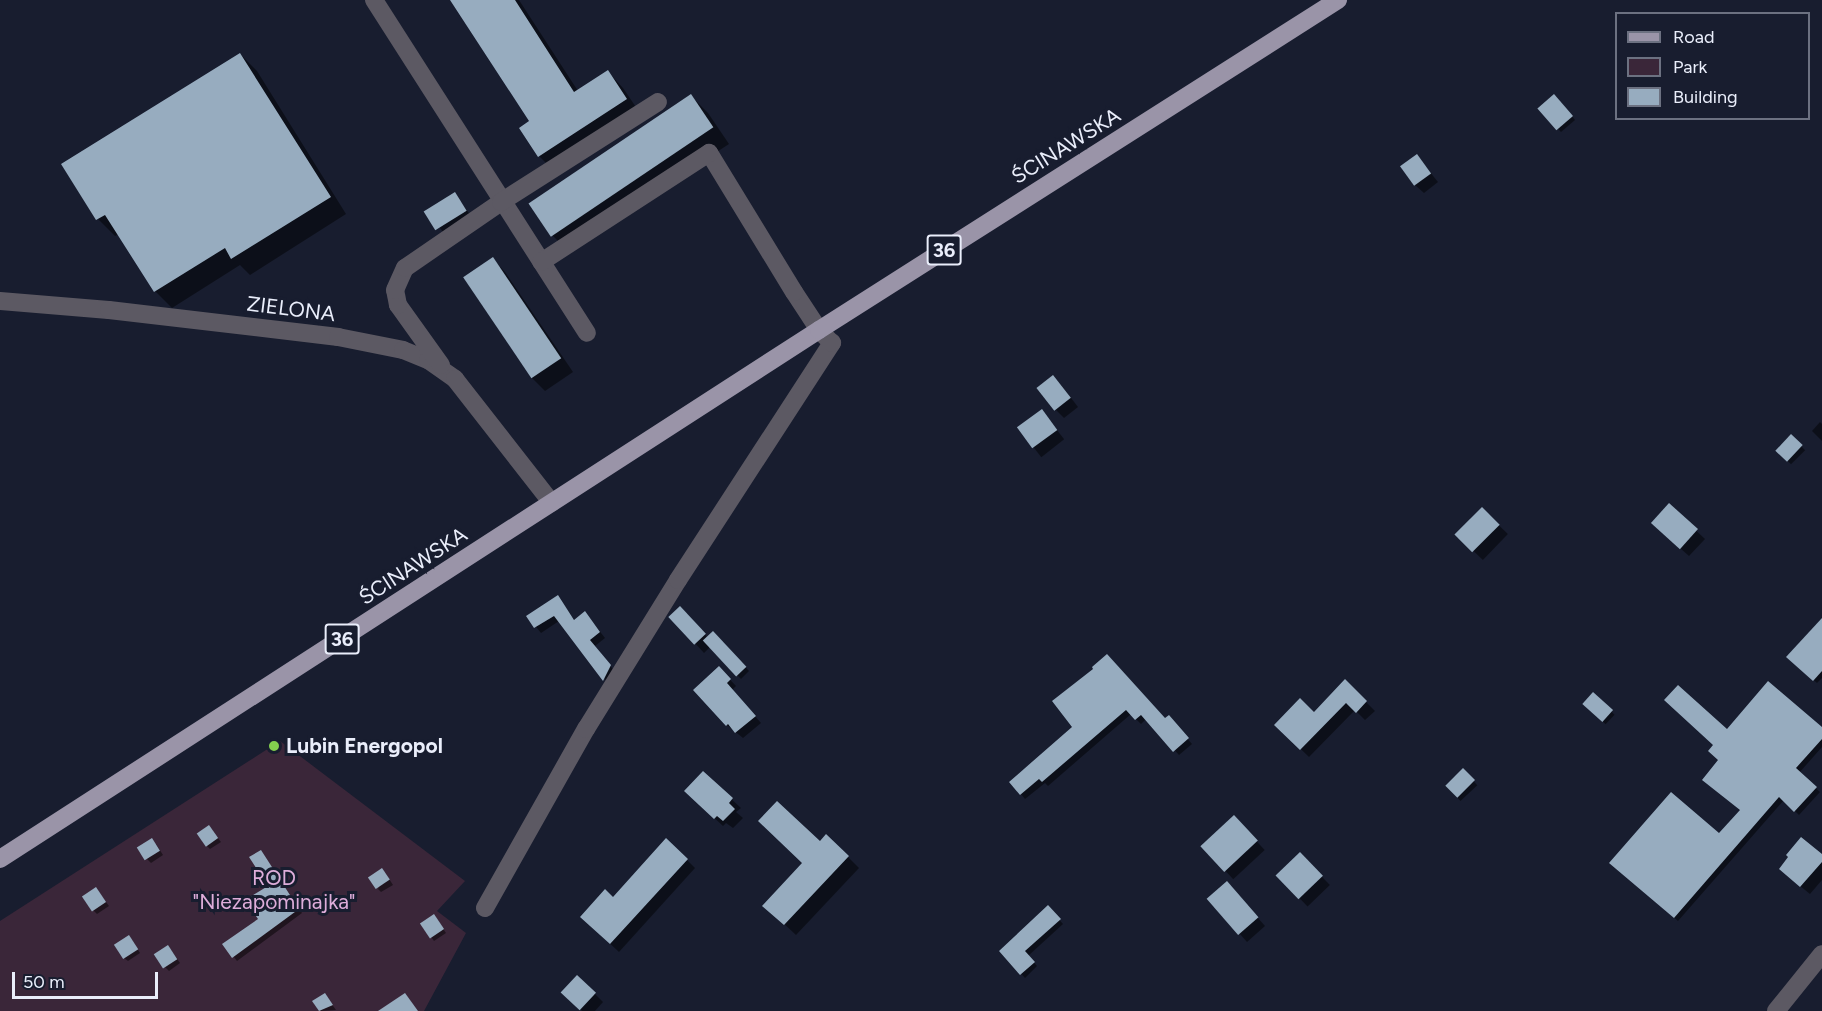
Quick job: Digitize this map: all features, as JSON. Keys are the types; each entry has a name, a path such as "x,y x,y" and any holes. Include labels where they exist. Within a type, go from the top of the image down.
{"main road":[{"name":"ŚCINAWSKA","path":"0,859 819,330 1338,0"}],"street":[{"path":"374,0 501,202 587,333"},
{"path":"443,369 398,305 395,290 405,268 501,202 658,102"},
{"path":"485,908 586,729 678,580 832,343 819,330 709,153 541,262"},
{"name":"ZIELONA","path":"0,301 109,310 338,337 403,350 443,369 468,393 552,503"},
{"path":"1777,1011 1822,954"}],"green space":[{"name":"ROD \"Niezapominajka\"","path":"280,741 465,881 437,911 466,933 424,1011 0,1011 0,921"}],"building":[{"path":"450,0 515,0 574,92 608,70 627,99 538,157 519,128 529,121"},
{"path":"240,53 331,197 231,259 225,248 154,292 105,215 96,220 61,164"},
{"path":"691,94 713,127 551,237 529,204"},
{"path":"1554,94 1573,116 1556,130 1537,108"},
{"path":"1417,154 1431,173 1414,186 1400,166"},
{"path":"455,192 467,211 435,230 424,212"},
{"path":"493,257 561,358 531,378 463,277"},
{"path":"1053,375 1071,398 1054,411 1036,388"},
{"path":"1042,409 1057,430 1032,448 1017,427"},
{"path":"1791,434 1803,445 1787,462 1775,451"},
{"path":"1669,503 1698,529 1680,549 1651,523"},
{"path":"1482,507 1500,525 1472,552 1454,535"},
{"path":"558,595 574,620 585,611 600,632 590,640 611,665 603,681 554,616 534,628 526,616"},
{"path":"680,606 706,634 694,645 668,617"},
{"path":"1822,618 1822,671 1813,681 1786,657"},
{"path":"713,631 746,667 736,676 703,641"},
{"path":"1107,654 1165,718 1169,715 1189,738 1173,752 1141,715 1135,720 1126,710 1042,782 1039,779 1020,795 1009,782 1072,727 1052,701 1093,669 1092,667"},
{"path":"719,666 731,679 727,683 756,716 735,733 693,690"},
{"path":"1345,679 1367,701 1356,713 1346,703 1300,750 1274,725 1300,698 1314,712"},
{"path":"1768,681 1822,727 1822,739 1796,768 1817,787 1794,812 1779,797 1674,918 1609,863 1671,792 1719,833 1740,810 1702,780 1718,760 1708,751 1713,745 1664,700 1678,685 1727,729"},
{"path":"1593,692 1613,710 1602,722 1582,704"},
{"path":"1463,768 1475,780 1457,798 1445,786"},
{"path":"703,771 733,798 729,803 735,809 723,821 717,816 714,819 684,791"},
{"path":"777,801 820,841 826,834 849,856 784,925 762,906 802,863 758,821"},
{"path":"1234,815 1258,841 1224,872 1200,846"},
{"path":"209,825 218,838 206,847 197,834"},
{"path":"1801,837 1822,854 1822,862 1800,887 1779,869 1788,857 1786,855"},
{"path":"152,838 160,851 145,860 137,848"},
{"path":"666,838 688,859 610,944 580,917 605,889 613,897"},
{"path":"261,850 299,909 232,958 222,944 258,919 245,900 268,886 249,857"},
{"path":"1300,852 1323,876 1298,899 1276,876"},
{"path":"382,868 390,880 376,889 368,878"},
{"path":"1227,881 1258,917 1238,935 1207,899"},
{"path":"96,887 106,902 92,911 82,897"},
{"path":"1048,905 1061,919 1025,951 1035,962 1020,975 999,951"},
{"path":"434,914 444,929 430,938 420,924"},
{"path":"129,935 138,949 123,959 114,945"},
{"path":"168,945 177,959 163,969 154,954"},
{"path":"577,975 596,993 580,1010 561,993"},
{"path":"325,993 333,1005 319,1011 312,1001"},
{"path":"405,993 418,1011 378,1011"}],"place":[{"name":"Lubin Energopol","path":"274,746"}]}
